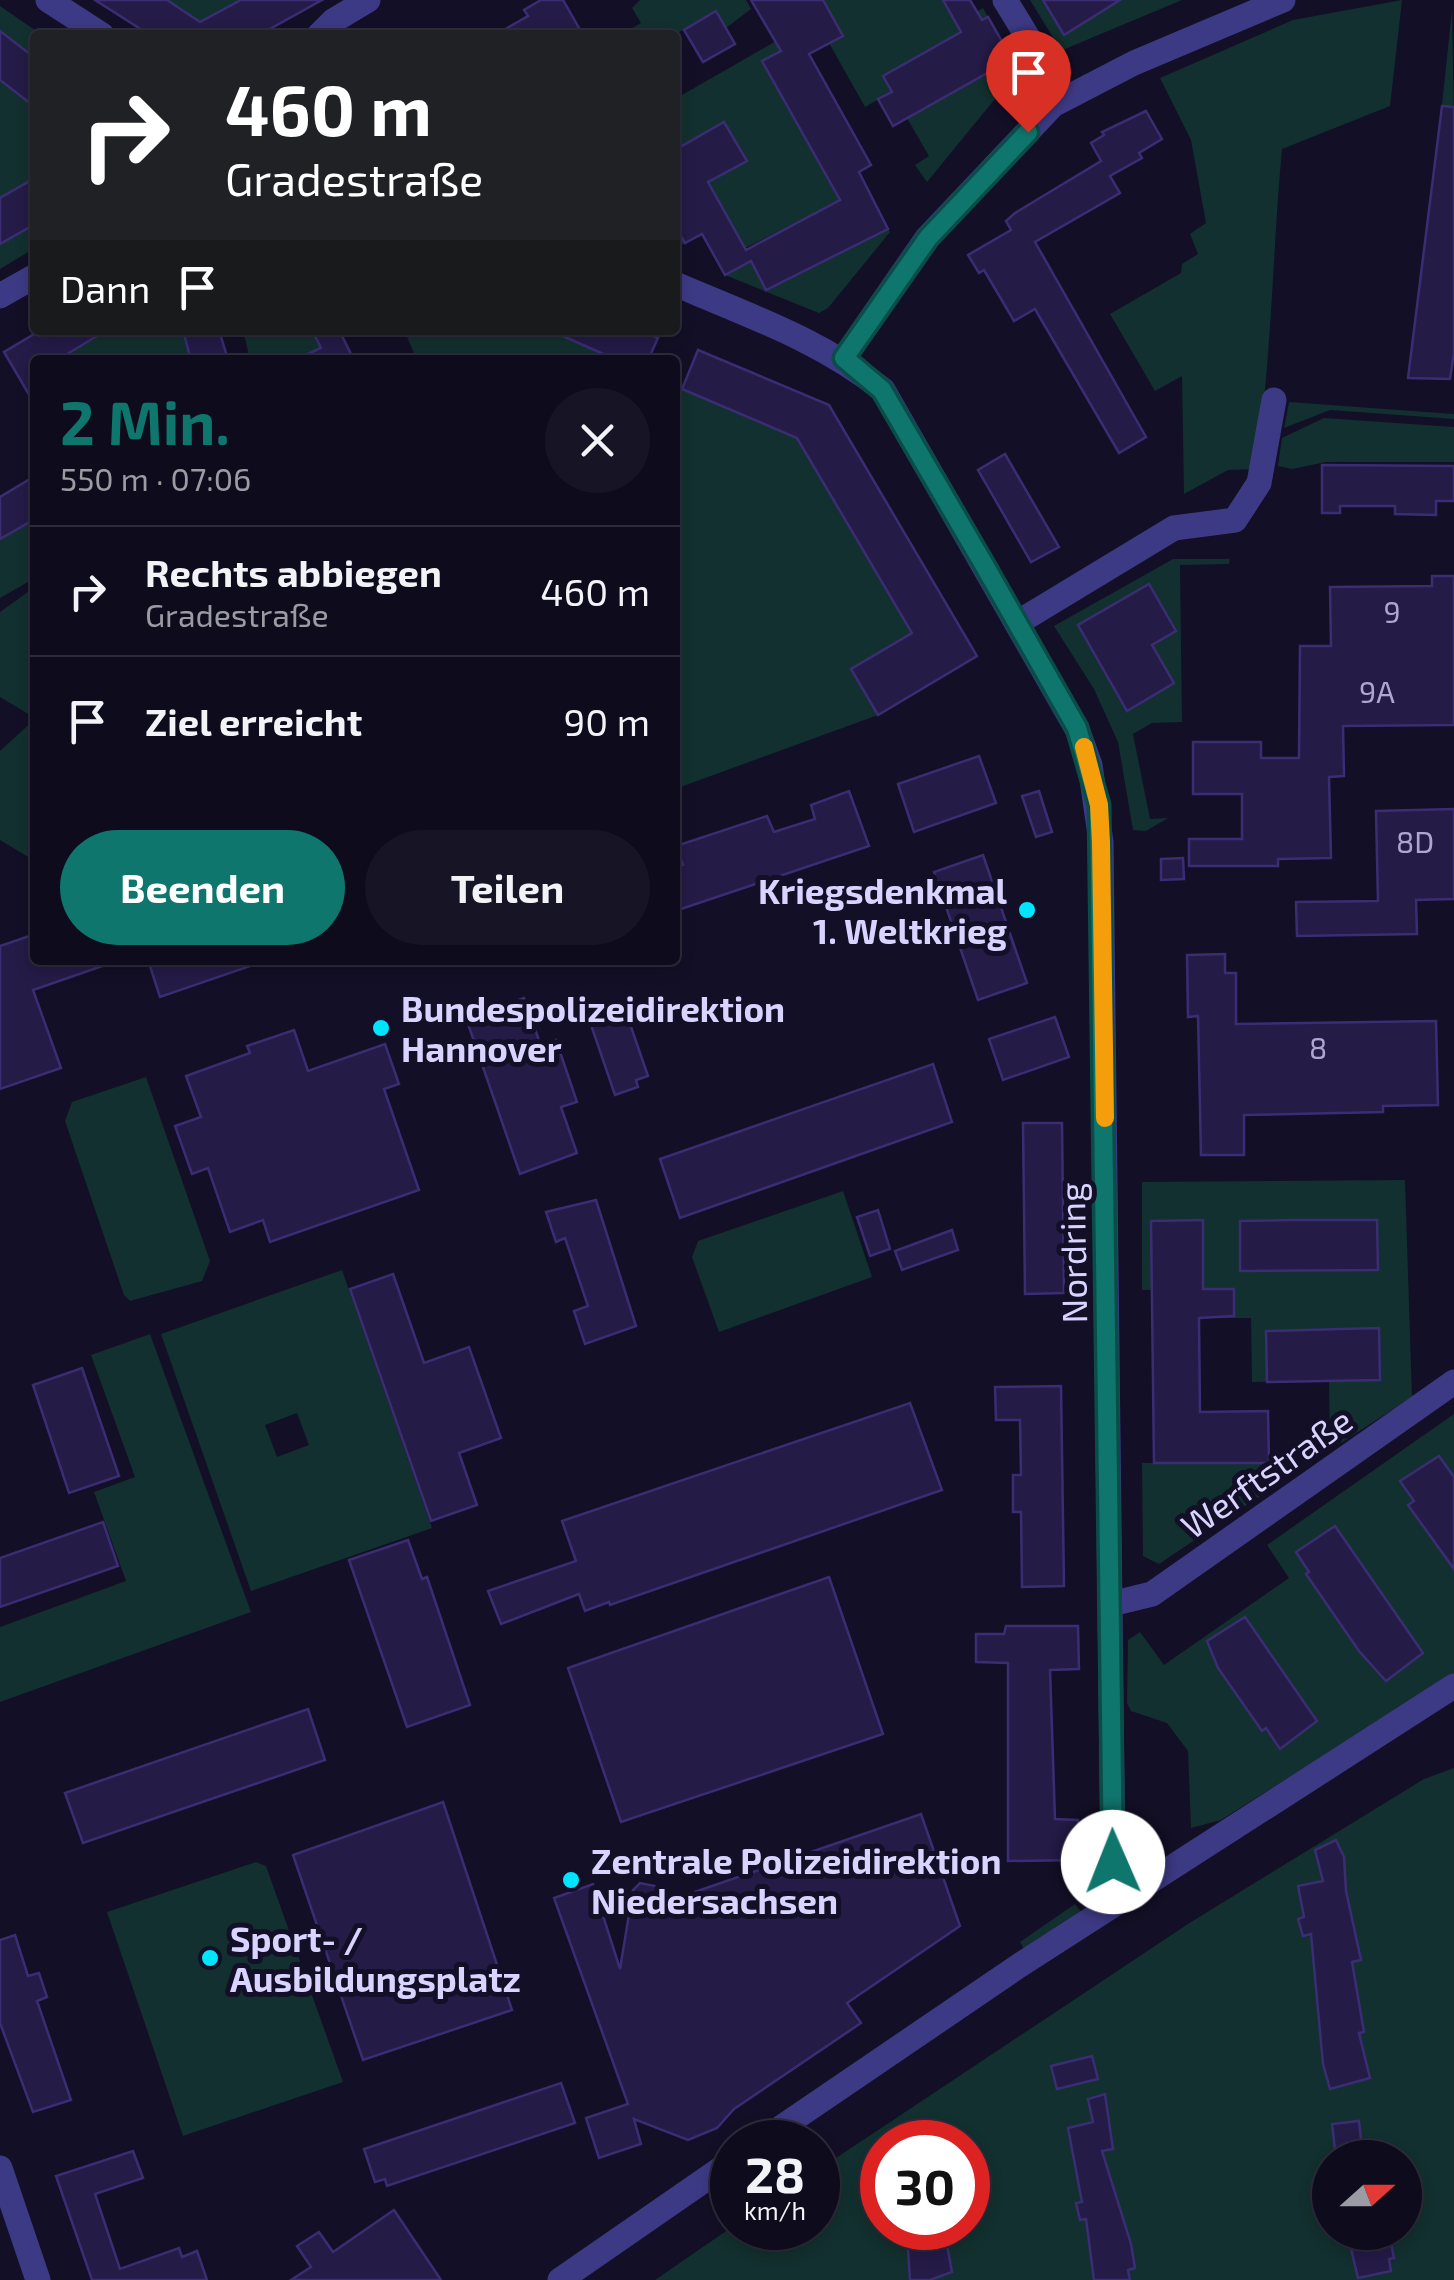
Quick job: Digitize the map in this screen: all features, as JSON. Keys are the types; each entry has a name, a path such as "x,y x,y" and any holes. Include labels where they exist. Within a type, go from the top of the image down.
{"street":[{"path":"48,0 94,30"},
{"path":"324,18 368,0"},
{"path":"1006,0 1065,98"},
{"path":"844,358 928,238 1065,98 1283,0"},
{"path":"0,296 30,279"},
{"name":"Nordring","path":"680,286 844,358 882,390 1077,728 1099,805 1113,1862 1119,1902"},
{"path":"1017,623 1174,528 1235,520 1259,483 1274,400"},
{"name":"Werftstraße","path":"1111,1604 1152,1594 1454,1382"},
{"path":"793,2120 1158,1876 1454,1686"},
{"path":"560,2280 710,2176"},
{"path":"2,2184 38,2280"}],"green space":[{"path":"167,0 241,0 200,22"},
{"path":"640,0 746,0 751,9 726,28 716,11 680,32 629,30 641,23 632,8"},
{"path":"824,0 943,0 957,23 983,8 988,17 884,76 892,92 865,107 829,43 801,39 763,61 840,200 745,248 719,202 680,224 680,96 804,25 799,14"},
{"path":"1030,0 1182,0 1065,49 1059,47"},
{"path":"1402,0 1390,106 1282,149 1255,469 1228,470 1184,494 1182,376 1155,391 1110,314 1181,273 1182,264 1198,254 1190,234 1206,223 1191,140 1160,78 1293,20"},
{"path":"0,6 35,30 30,30 30,251 0,269"},
{"path":"1452,10 1454,120 1438,143"},
{"path":"1012,59 1017,72 927,182 915,165 929,156 907,118"},
{"path":"888,229 890,232 828,308 819,313 725,275 751,261 767,290"},
{"path":"99,335 184,335 190,355 65,355"},
{"path":"244,335 314,335 321,348 311,352 312,355 249,355"},
{"path":"406,335 560,335 606,355 415,355"},
{"path":"680,388 797,438 912,633 851,669 878,715 680,787"},
{"path":"1289,402 1454,414 1454,419 1330,410 1284,428"},
{"path":"1324,418 1454,427 1454,462 1326,462 1292,469 1278,466 1282,438"},
{"path":"30,522 30,581 0,598 0,540"},
{"path":"1173,559 1230,559 1229,564 1180,565 1182,722 1152,723 1133,734 1150,819 1168,818 1146,831 1133,830 1118,742 1094,689 1054,626"},
{"path":"30,591 30,715 0,697 0,612"},
{"path":"30,724 30,858 0,840 0,751"},
{"path":"146,1077 210,1261 202,1281 130,1301 124,1295 65,1121 72,1102"},
{"path":"1405,1180 1412,1397 1330,1450 1329,1381 1252,1382 1251,1318 1213,1318 1213,1289 1142,1290 1142,1182"},
{"path":"843,1191 872,1277 719,1332 692,1257 698,1241"},
{"path":"342,1270 432,1528 251,1591 161,1334","holes":["297,1413 309,1445 277,1457 265,1425"]},
{"path":"150,1334 251,1612 0,1702 0,1627 126,1581 94,1492 135,1477 91,1355"},
{"path":"1454,1414 1454,1674 1221,1820 1191,1828 1188,1751 1167,1723 1131,1711 1127,1703 1128,1640 1140,1632 1164,1665 1289,1578 1267,1545"},
{"path":"1142,1463 1269,1463 1266,1492 1159,1564 1143,1556"},
{"path":"1454,1768 1454,2280 655,2280 710,2242 710,2250 840,2250 840,2155 860,2142 860,2250 990,2250 990,2120 893,2120 1191,1922 1424,1779"},
{"name":"Sport- / Ausbildungsplatz","path":"256,1862 266,1866 343,2082 183,2136 107,1912"},
{"path":"1075,1904 1082,1913 1026,1952 1020,1942"}],"building":[{"path":"95,0 167,0 200,22 241,0 322,0 268,30 142,30"},
{"path":"541,0 563,0 580,30 504,30 528,16 524,10"},
{"path":"751,0 823,0 843,36 809,54 871,165 859,172 888,229 766,290 751,261 725,275 702,234 685,243 680,234 680,147 724,122 747,161 708,182 746,250 840,200 762,61 781,51"},
{"path":"943,0 970,0 982,20 988,17 1012,59 893,126 878,99 892,92 883,76 961,32"},
{"path":"1043,0 1120,0 1064,35"},
{"path":"716,11 735,44 703,62 684,30"},
{"path":"0,31 30,54 30,103 0,80"},
{"path":"1442,106 1454,107 1454,353 1450,379 1408,378"},
{"path":"1146,111 1162,139 1139,153 1142,158 1110,176 1120,193 1035,242 1146,437 1119,453 1035,309 1014,321 984,270 979,273 968,255 1011,230 1006,221 1015,213 1101,161 1091,143 1104,135 1102,132"},
{"path":"30,181 30,227 0,244 0,198"},
{"path":"33,335 99,335 65,355 30,355 30,396 4,352"},
{"path":"184,335 220,335 226,355 190,355"},
{"path":"314,335 342,335 352,355 306,355 321,348"},
{"path":"560,335 658,338 650,355 606,355"},
{"path":"698,350 829,405 977,656 878,715 851,669 912,633 797,438 682,389"},
{"path":"1005,454 1059,547 1031,562 978,470"},
{"path":"1322,465 1454,466 1454,501 1436,501 1436,515 1395,514 1395,506 1340,506 1340,513 1322,513"},
{"path":"30,479 30,522 0,539 0,497"},
{"path":"1432,576 1454,576 1454,725 1343,726 1344,776 1329,777 1331,858 1278,859 1278,866 1189,866 1189,839 1242,839 1242,794 1193,794 1193,742 1261,742 1261,758 1299,758 1300,646 1331,646 1330,587 1432,586"},
{"path":"1149,584 1176,631 1152,645 1174,683 1127,711 1078,625"},
{"path":"979,756 996,803 914,832 898,784"},
{"path":"849,791 869,846 680,909 680,845 767,816 774,832 815,819 811,805"},
{"path":"1039,791 1052,832 1036,837 1022,796"},
{"path":"1454,809 1454,899 1416,900 1417,934 1297,936 1296,902 1378,901 1376,811"},
{"path":"983,855 1027,983 978,1000 934,872"},
{"path":"1183,858 1184,879 1161,880 1161,859"},
{"path":"30,936 30,965 105,965 33,990 61,1068 0,1089 0,946"},
{"path":"1225,954 1225,973 1236,973 1236,1024 1436,1021 1438,1105 1383,1106 1383,1112 1244,1115 1244,1155 1201,1155 1198,1016 1188,1017 1187,955"},
{"path":"150,965 253,965 160,997"},
{"path":"524,998 541,1046 556,1040 577,1102 561,1107 577,1153 520,1174 466,1018"},
{"path":"619,1015 620,1020 628,1018 648,1076 636,1080 638,1087 615,1095 591,1025"},
{"path":"1055,1017 1069,1057 1003,1080 989,1039"},
{"path":"294,1030 308,1071 385,1044 399,1084 384,1089 419,1190 270,1242 263,1220 230,1232 208,1168 192,1174 175,1126 201,1117 186,1076 250,1053 247,1046"},
{"path":"933,1064 952,1122 680,1218 660,1159"},
{"path":"1023,1123 1062,1123 1064,1293 1025,1294"},
{"path":"596,1200 636,1326 585,1344 574,1311 588,1306 565,1238 556,1242 546,1212"},
{"path":"878,1210 890,1249 870,1256 857,1217"},
{"path":"1203,1220 1203,1289 1234,1289 1234,1316 1199,1318 1200,1412 1268,1411 1269,1463 1154,1463 1151,1221"},
{"path":"1377,1220 1378,1270 1240,1271 1240,1221"},
{"path":"952,1230 958,1250 902,1270 895,1251"},
{"path":"393,1274 424,1363 469,1347 501,1438 459,1453 477,1505 431,1521 350,1289"},
{"path":"1379,1328 1380,1380 1267,1382 1266,1331"},
{"path":"82,1368 119,1476 69,1493 33,1385"},
{"path":"1061,1386 1064,1586 1022,1587 1021,1512 1013,1512 1013,1475 1021,1475 1020,1420 996,1420 995,1387"},
{"path":"910,1403 942,1490 610,1605 609,1602 585,1611 579,1594 501,1624 488,1591 576,1561 562,1521"},
{"path":"1439,1456 1454,1477 1454,1569 1408,1505 1414,1501 1400,1481"},
{"path":"103,1522 118,1566 0,1607 0,1558"},
{"path":"1335,1526 1423,1653 1386,1681 1359,1651 1306,1574 1309,1572 1296,1552"},
{"path":"408,1540 422,1579 427,1577 470,1705 407,1727 349,1560"},
{"path":"829,1577 883,1734 621,1822 568,1668"},
{"path":"1245,1617 1317,1721 1280,1749 1266,1728 1262,1731 1218,1668 1207,1641"},
{"path":"1006,1626 1078,1626 1079,1669 1050,1670 1055,1819 1078,1820 1078,1860 1008,1861 1008,1663 976,1662 976,1634 1004,1634"},
{"path":"308,1709 325,1760 83,1843 65,1793"},
{"path":"443,1802 512,2010 363,2060 293,1855"},
{"path":"921,1814 960,1926 847,2003 861,2023 734,2109 724,2120 710,2120 710,2131 688,2140 634,2119 641,2144 599,2158 586,2118 628,2104 554,1898 593,1884 620,1969 633,1890 640,1883 655,1886 660,1904"},
{"path":"1336,1840 1344,1857 1346,1891 1361,1960 1352,1962 1364,2032 1359,2033 1370,2078 1330,2089 1323,2064 1311,1934 1303,1936 1298,1919 1304,1917 1298,1886 1323,1881 1315,1850"},
{"path":"15,1935 28,1976 39,1973 47,1997 37,2001 71,2100 33,2112 0,2023 0,1940"},
{"path":"1092,2056 1098,2079 1057,2089 1051,2066"},
{"path":"561,2083 575,2123 387,2186 385,2179 375,2182 364,2149"},
{"path":"1105,2094 1113,2149 1102,2151 1131,2244 1135,2268 1128,2270 1130,2280 1094,2280 1086,2219 1080,2220 1076,2203 1082,2202 1068,2128 1093,2122 1088,2099"},
{"path":"1359,2121 1361,2140 1334,2140 1332,2124"},
{"path":"133,2151 143,2178 95,2194 120,2269 179,2248 182,2257 197,2251 207,2280 92,2280 56,2176"},
{"path":"394,2210 441,2280 291,2280 311,2267 297,2246 319,2232 333,2252"},
{"path":"908,2250 948,2250 952,2272 930,2280 910,2280"},
{"path":"1351,2250 1392,2250 1391,2271 1358,2278"}],"slow traffic":[{"path":"1084,747 1099,805 1105,1118"}],"place":[{"name":"Kriegsdenkmal 1. Weltkrieg","path":"1027,910"},
{"name":"Bundespolizeidirektion Hannover","path":"381,1028"},
{"name":"Zentrale Polizeidirektion Niedersachsen","path":"571,1880"},
{"name":"Sport- / Ausbildungsplatz","path":"210,1958"}],"route":[{"path":"1028,132 928,238 844,358 882,390 983,563 1077,728 1099,805 1113,1862"}]}
